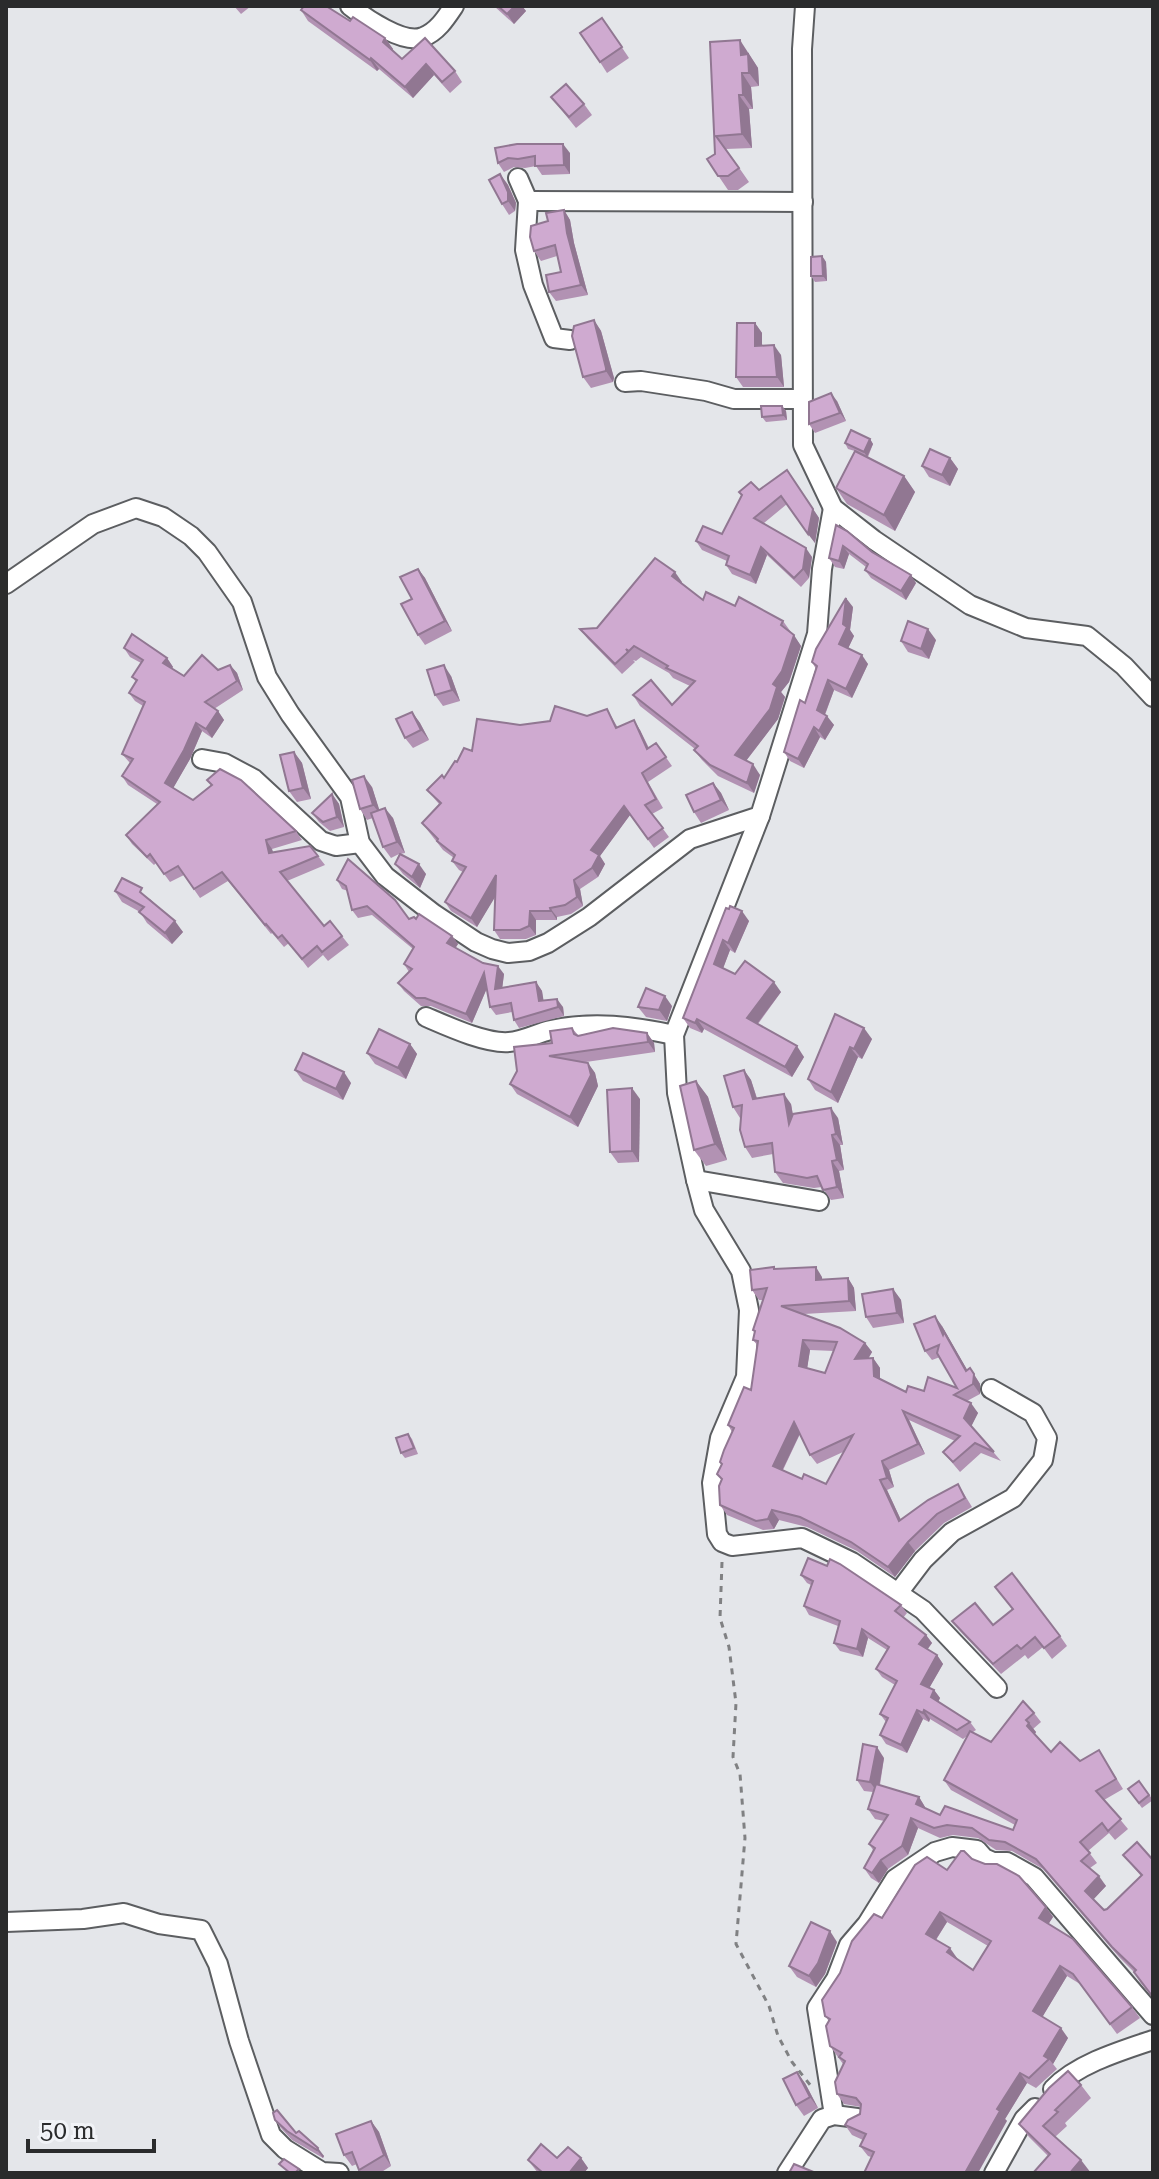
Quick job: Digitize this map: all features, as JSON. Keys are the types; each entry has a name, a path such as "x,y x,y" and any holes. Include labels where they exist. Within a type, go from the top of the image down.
{"street":[{"path":"350,6 406,39 422,38 443,23 454,6"},
{"path":"805,6 802,49 803,445 833,508 874,540 970,605 1026,628 1087,636 1124,666 1153,697"},
{"path":"518,178 528,201 525,250 533,285 554,338 570,340"},
{"path":"528,201 803,202"},
{"path":"625,382 641,381 734,399 801,399"},
{"path":"6,584 93,524 136,508 163,517 191,536 207,552 242,602 267,677 350,797 360,843 385,876 476,942 508,953 529,951 548,943 589,917 690,839 760,816"},
{"path":"833,508 822,569 817,634 760,816 674,1035 677,1093 704,1210 741,1271 749,1310 746,1377 720,1438 712,1483 717,1534 722,1542 732,1546 802,1538 852,1562 923,1610 997,1688"},
{"path":"202,759 224,763 254,779 321,841 336,846 360,843"},
{"path":"426,1017 506,1043 548,1030 583,1025 632,1026 674,1035"},
{"path":"696,1180 819,1201"},
{"path":"898,1593 942,1541 952,1532 1013,1498 1043,1460 1047,1438 1033,1413 991,1389"},
{"path":"834,2109 817,2008 836,1979 849,1945 867,1924 895,1879 935,1852 952,1847 977,1850 984,1858 1007,1862 1034,1877 1153,2015"},
{"path":"6,1922 83,1919 124,1913 159,1924 201,1930 218,1964 239,2041 271,2135 285,2149 322,2172 339,2173"},
{"path":"994,2173 1024,2119 1063,2079 1107,2057 1153,2040"},
{"path":"834,2109 857,2118"},
{"path":"787,2173 817,2125 834,2109"}],"path":[{"path":"722,1542 720,1618 729,1647 736,1703 733,1757 740,1774 745,1838 736,1944 769,2006 778,2036 792,2062 834,2109"}],"building":[{"path":"304,6 326,6 350,21 353,17 385,38 383,42 402,59 425,38 455,71 442,82 426,64 405,87 371,58 301,10"},
{"path":"498,6 515,6 507,14"},
{"path":"602,18 622,47 600,62 580,33"},
{"path":"740,40 741,55 748,54 749,73 742,73 743,95 739,95 742,134 716,136 739,168 728,176 718,176 707,159 715,154 710,42"},
{"path":"566,84 584,104 569,117 551,97"},
{"path":"517,144 563,144 564,165 535,166 535,156 508,158 498,163 495,148"},
{"path":"500,174 508,192 508,201 502,204 489,180"},
{"path":"564,210 581,285 549,292 546,275 561,272 555,245 534,251 531,226 548,221 546,213"},
{"path":"822,256 823,276 811,276 811,257"},
{"path":"594,320 606,371 583,377 572,336 574,326"},
{"path":"737,323 755,323 755,346 774,345 777,377 736,377"},
{"path":"831,393 840,413 809,424 809,402"},
{"path":"761,406 782,406 783,415 762,417"},
{"path":"851,430 870,439 864,452 845,443"},
{"path":"930,449 950,458 942,475 922,466"},
{"path":"855,451 904,476 884,515 836,488"},
{"path":"787,470 813,509 808,534 781,496 754,518 806,548 803,569 794,578 761,547 750,575 726,565 729,556 696,541 703,526 722,534 742,495 739,492 751,482 759,490"},
{"path":"836,525 872,552 911,575 901,591 865,570 868,564 843,546 839,561 829,558"},
{"path":"655,558 675,572 672,576 703,600 706,592 735,606 739,597 783,621 781,625 794,635 782,671 773,684 777,687 770,709 735,755 753,764 747,783 710,765 694,750 698,746 633,695 651,680 672,705 695,681 666,668 668,666 634,646 629,651 626,649 628,652 615,664 580,629 597,628"},
{"path":"418,569 445,621 418,635 401,604 412,599 400,577"},
{"path":"846,598 843,624 847,627 839,644 862,655 846,689 828,680 817,710 827,716 819,731 814,727 798,759 784,752 800,700 805,703 817,666 812,662 816,649"},
{"path":"908,621 928,629 921,649 901,641"},
{"path":"132,634 167,658 163,663 184,676 202,655 218,670 230,665 237,681 205,702 218,711 206,729 196,723 165,783 193,800 212,785 207,780 220,769 241,780 296,831 266,840 269,853 310,846 318,856 280,872 324,926 330,921 342,936 322,952 317,946 302,959 282,935 278,938 265,925 222,872 194,889 178,866 164,874 150,854 147,857 126,835 160,802 122,776 133,759 122,754 145,702 129,693 137,680 132,677 143,660 124,648"},
{"path":"444,665 452,690 435,695 427,670"},
{"path":"555,706 587,716 607,709 616,728 634,720 647,749 656,743 666,757 642,773 656,799 645,805 663,828 648,839 624,806 591,850 599,855 592,868 574,880 577,897 565,905 550,908 551,911 530,911 529,926 520,930 494,930 496,875 471,918 445,902 466,867 452,861 455,855 437,841 422,823 441,803 427,790 442,775 444,778 464,748 472,751 477,719 520,725 550,721"},
{"path":"412,712 421,730 405,738 396,719"},
{"path":"294,752 303,788 289,791 280,755"},
{"path":"364,776 373,805 360,809 352,780"},
{"path":"713,783 721,800 694,812 686,795"},
{"path":"332,794 337,817 323,822 312,813"},
{"path":"385,808 397,842 383,847 371,813"},
{"path":"400,854 419,864 412,877 395,864"},
{"path":"348,859 395,900 409,919 416,919 419,914 452,936 447,943 483,963 498,966 495,989 536,982 539,1001 557,999 558,1007 514,1020 511,1003 490,1007 484,973 466,1014 425,998 416,998 398,983 412,969 404,964 414,947 367,906 352,910 346,886 337,880"},
{"path":"122,878 142,888 140,892 175,921 165,933 139,912 144,907 115,891"},
{"path":"730,906 742,911 728,943 723,940 714,964 735,974 745,961 774,982 747,1018 797,1046 785,1067 697,1019 695,1023 683,1018 726,908"},
{"path":"646,988 665,996 659,1010 638,1007"},
{"path":"835,1014 864,1028 854,1049 850,1047 831,1092 808,1079"},
{"path":"572,1028 578,1036 613,1028 647,1033 648,1042 549,1056 588,1063 591,1075 570,1117 510,1084 517,1071 514,1047 552,1043 550,1031"},
{"path":"379,1029 410,1044 398,1068 367,1053"},
{"path":"303,1053 344,1072 336,1089 295,1070"},
{"path":"744,1070 753,1099 784,1094 789,1124 793,1114 831,1108 837,1160 832,1161 837,1187 823,1190 817,1176 807,1178 775,1172 772,1143 745,1147 740,1130 742,1105 733,1107 724,1076"},
{"path":"696,1081 715,1144 694,1150 680,1086"},
{"path":"632,1088 632,1151 610,1152 607,1090"},
{"path":"816,1267 816,1280 848,1278 849,1301 781,1306 840,1328 865,1343 855,1359 873,1358 874,1376 906,1392 908,1386 924,1391 928,1377 957,1388 937,1353 939,1345 925,1351 914,1324 935,1316 966,1371 970,1368 974,1374 973,1384 954,1395 971,1403 964,1418 994,1452 975,1443 953,1462 943,1452 960,1436 903,1411 918,1444 882,1461 887,1478 880,1480 899,1521 958,1484 965,1498 937,1514 888,1567 851,1542 800,1517 772,1510 768,1519 756,1521 720,1505 719,1486 722,1479 717,1474 734,1428 728,1425 744,1387 751,1390 758,1341 753,1340 753,1330 767,1288 752,1290 750,1270","holes":["803,1340 837,1342 825,1373 799,1366","794,1422 810,1455 853,1435 826,1484 804,1474 802,1479 773,1466"]},
{"path":"893,1289 897,1313 866,1317 862,1294"},
{"path":"408,1434 414,1448 401,1453 396,1438"},
{"path":"808,1558 827,1566 830,1559 840,1564 901,1605 895,1611 926,1635 919,1644 937,1655 921,1684 934,1690 931,1697 970,1722 957,1730 924,1710 923,1713 917,1710 901,1745 880,1735 888,1718 880,1714 897,1681 876,1669 889,1647 862,1629 857,1649 834,1643 840,1621 804,1606 813,1581 801,1575"},
{"path":"1012,1573 1060,1636 1044,1648 1035,1637 1021,1649 1017,1645 993,1664 952,1621 975,1603 993,1625 1013,1609 995,1587"},
{"path":"1023,1701 1034,1713 1026,1720 1029,1723 1027,1726 1051,1752 1060,1742 1080,1761 1099,1750 1116,1779 1096,1791 1121,1819 1108,1831 1102,1823 1080,1842 1090,1853 1081,1861 1099,1876 1085,1891 1104,1910 1107,1909 1142,1875 1123,1855 1137,1842 1153,1860 1153,1997 1134,1972 1136,1970 1112,1947 1036,1859 1005,1842 989,1840 972,1828 947,1825 934,1828 911,1818 902,1846 881,1860 872,1873 864,1868 875,1848 869,1844 888,1815 868,1809 876,1784 919,1797 916,1804 940,1815 945,1806 1013,1830 1017,1820 944,1780 970,1731 991,1742"},
{"path":"863,1744 877,1747 870,1782 857,1780"},
{"path":"1139,1781 1149,1795 1139,1803 1128,1789"},
{"path":"964,1851 972,1859 997,1864 1019,1876 1046,1907 1039,1918 1073,1939 1132,2007 1110,2024 1073,1974 1060,1966 1033,2011 1061,2028 1044,2056 1049,2059 1029,2078 1020,2073 997,2109 1000,2111 965,2173 864,2173 874,2152 860,2146 866,2134 845,2125 860,2114 861,2104 856,2098 837,2094 835,2082 845,2061 839,2057 842,2053 830,2046 826,2026 830,2019 825,2016 822,2000 840,1973 852,1941 874,1914 882,1918 915,1865 927,1857 947,1870","holes":["940,1912 991,1941 973,1970 947,1952 950,1948 926,1934"]},
{"path":"811,1922 830,1931 818,1963 809,1976 789,1966"},
{"path":"1068,2071 1081,2085 1043,2126 1081,2160 1070,2173 1033,2173 1050,2154 1019,2124 1049,2088"},
{"path":"797,2072 810,2097 796,2105 783,2079"},
{"path":"277,2110 296,2133 299,2131 317,2150 275,2120 273,2113"},
{"path":"371,2121 384,2155 359,2170 352,2152 344,2155 336,2134"},
{"path":"541,2144 557,2158 568,2147 581,2158 569,2173 543,2173 528,2160"},
{"path":"284,2159 299,2169 290,2173 279,2164"},
{"path":"794,2164 816,2173 789,2173"}]}
